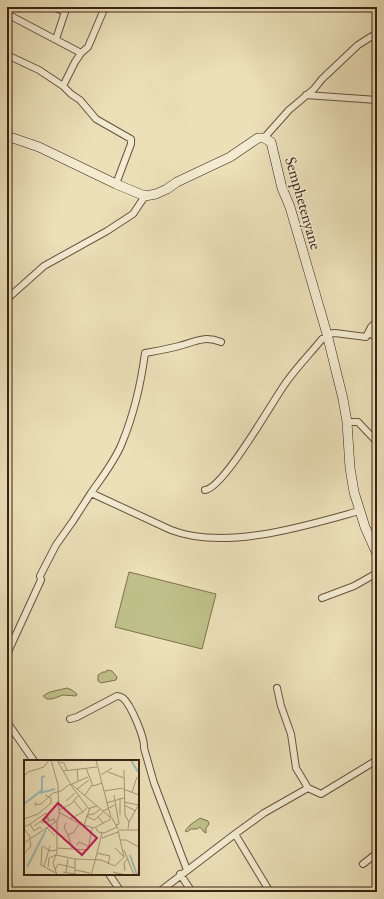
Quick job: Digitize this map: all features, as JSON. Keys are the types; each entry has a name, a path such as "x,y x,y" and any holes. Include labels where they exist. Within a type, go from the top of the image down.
{"main road":[{"path":"7,136 39,147 116,184 145,196 156,194 167,189 176,182 230,157 258,138 264,138"},
{"name":"Semphetenyane","path":"264,138 271,142 282,188 290,207 327,336 343,399 347,422 354,492 364,527 377,554"}],"street":[{"path":"54,7 65,12 56,39"},
{"path":"63,86 75,62 81,53 88,47 105,7"},
{"path":"7,14 81,53"},
{"path":"264,138 289,110 322,79 358,46 377,33"},
{"path":"7,55 39,70 63,86 80,100 96,119 114,131 130,139 131,144 116,184"},
{"path":"306,95 377,100"},
{"path":"7,299 44,266 133,214 145,196"},
{"path":"205,490 212,487 220,478 254,432 285,384 322,339 335,333 366,337 377,321"},
{"path":"368,333 377,337"},
{"path":"7,654 41,580 40,576 52,551 109,467 122,444 140,387 145,353 179,346 196,340 212,339 221,342"},
{"path":"347,422 358,422 377,442"},
{"path":"91,493 151,522 180,534 193,536 229,538 272,533 359,511"},
{"path":"322,598 354,586 377,573"},
{"path":"277,688 290,734 296,768 308,788 321,794 377,760"},
{"path":"70,719 77,717 117,696 122,697 126,702 137,724 154,783 188,870"},
{"path":"7,722 33,760"},
{"path":"159,892 180,874 188,870 264,813 308,788"},
{"path":"234,834 270,892"},
{"path":"363,864 377,853"},
{"path":"180,874 192,892"},
{"path":"110,875 120,892"}],"green space":[{"path":"129,572 216,594 202,649 115,627"},
{"path":"107,670 112,671 117,677 116,680 101,683 98,681 98,675 106,672"},
{"path":"67,688 77,694 76,696 63,695 52,699 47,699 43,696 50,692"},
{"path":"200,818 208,821 209,824 206,828 206,833 200,827 197,829 191,829 187,832 185,831 190,825"}]}
